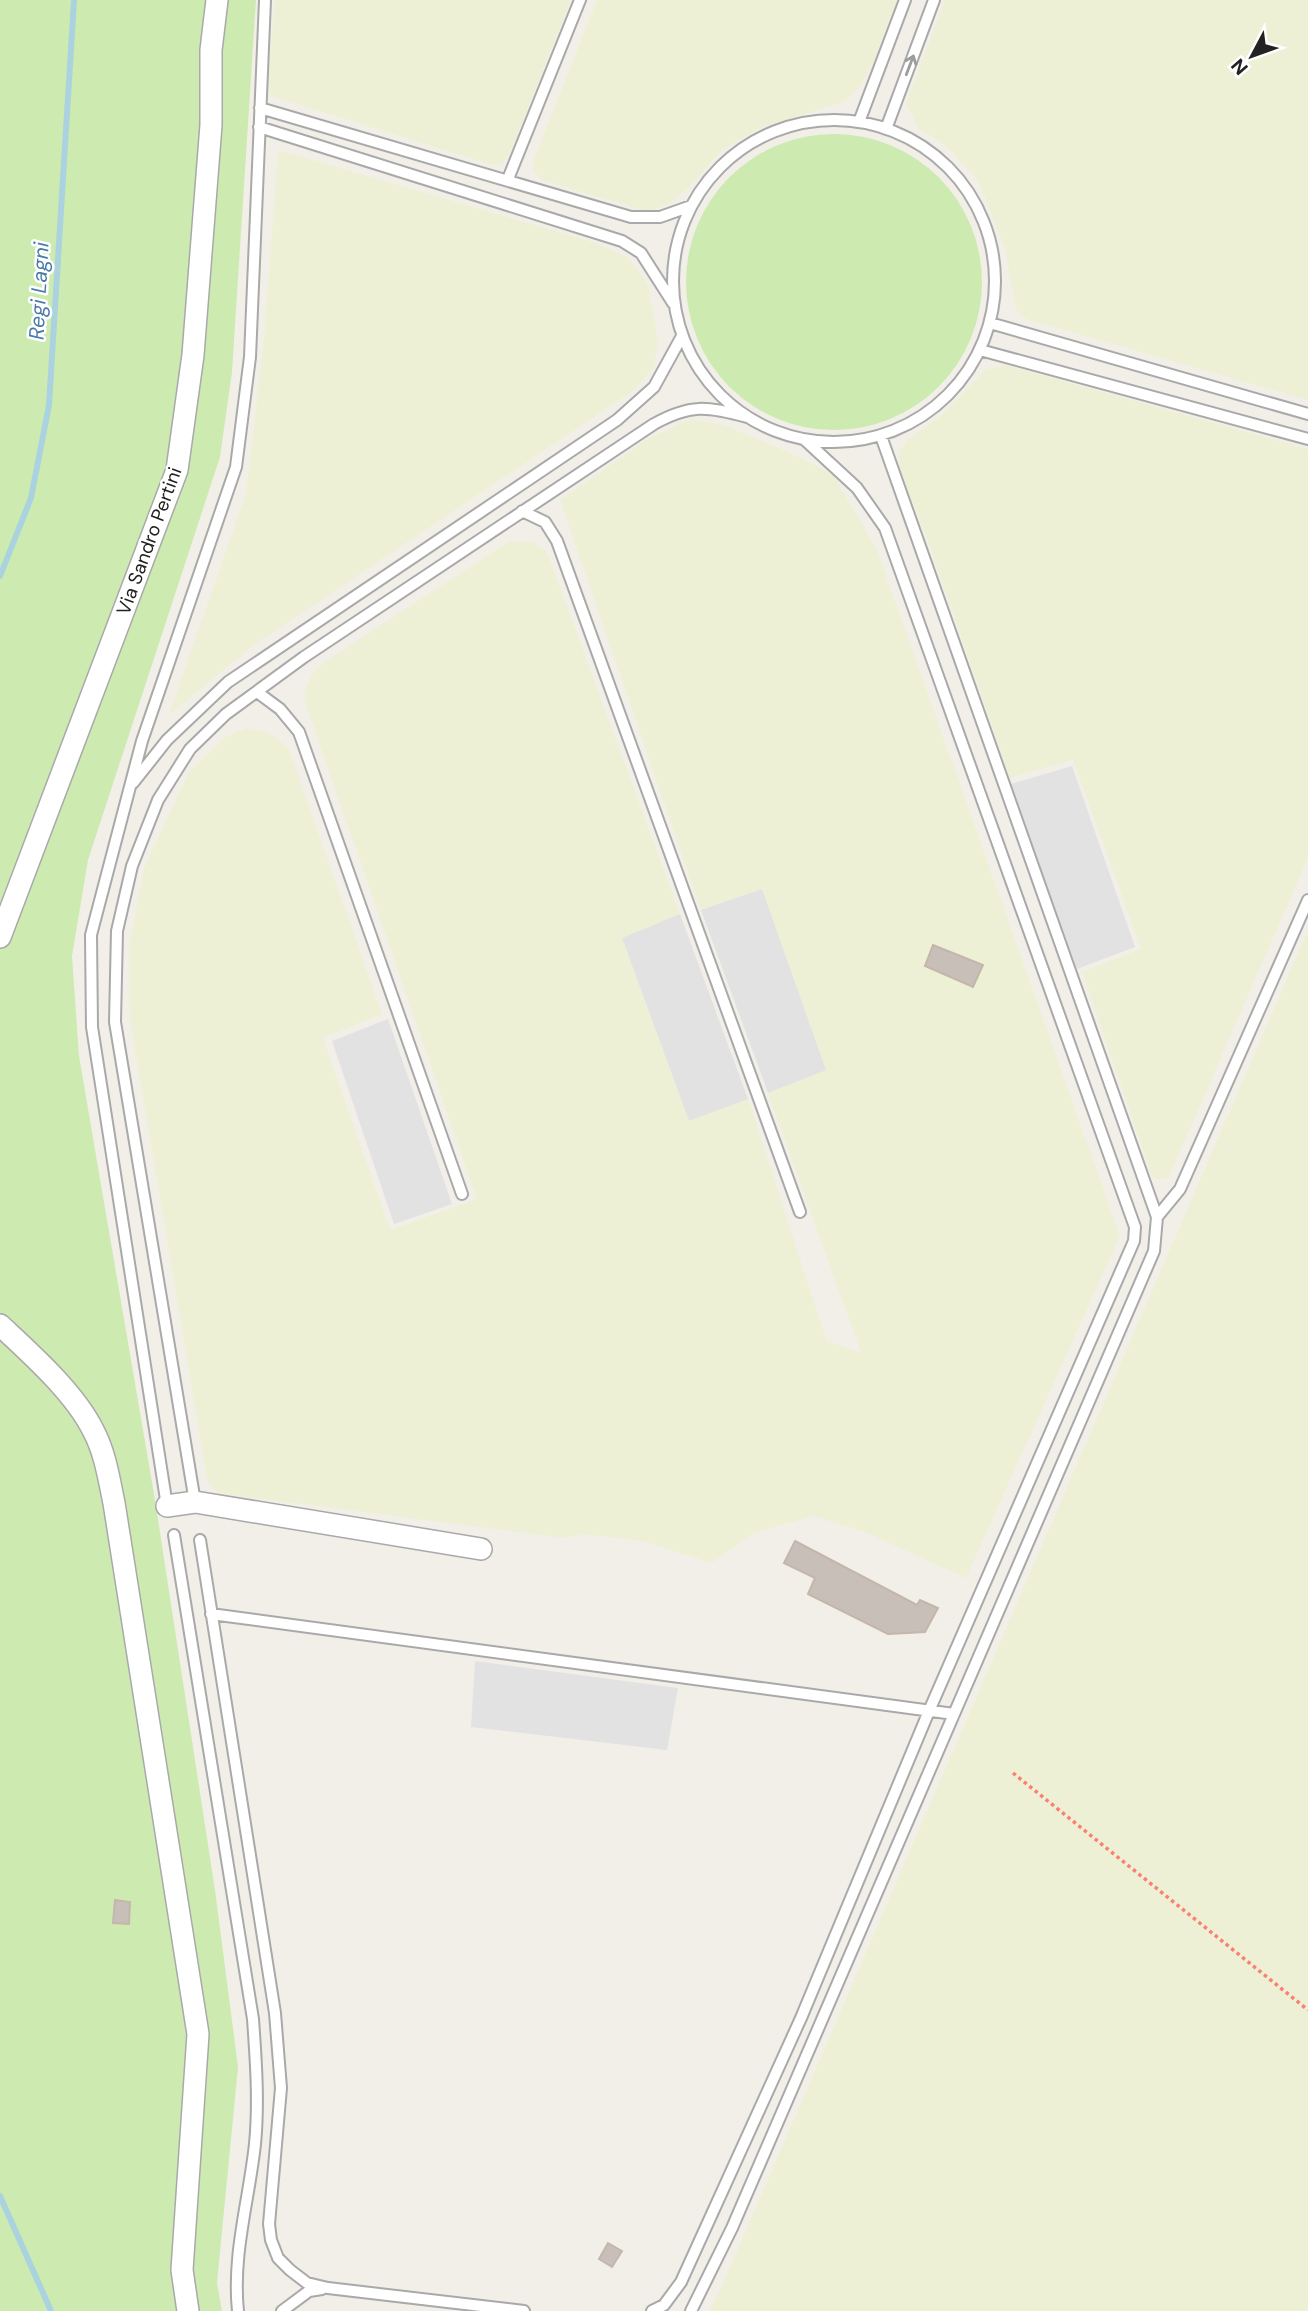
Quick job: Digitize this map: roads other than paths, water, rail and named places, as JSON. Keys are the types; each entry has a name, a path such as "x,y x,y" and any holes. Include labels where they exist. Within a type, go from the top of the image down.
{"street":[{"name":"Via Sandro Pertini","path":"0,937 177,470 193,355 211,125 211,50 217,0"},
{"path":"0,1325 45,1366 93,1429 107,1466 198,2034 182,2270 188,2311"},
{"path":"167,1506 195,1502 481,1549"}],"lane":[{"path":"167,1506 92,1027 89,978 91,935 142,741 236,467 250,356 265,0"},
{"path":"508,179 580,0"},
{"path":"859,122 905,0"},
{"path":"886,129 934,0"},
{"path":"260,108 631,217 660,218 691,206"},
{"path":"195,1502 115,1022 117,931 132,866 158,800 190,749 226,714 522,511 654,424 680,410 713,407 805,440 843,443 881,436 912,423 940,404 963,379 981,350 990,323 996,283 990,243 976,205 953,173 922,147 886,129 859,122 819,121 780,129 744,147 714,173 691,206 678,238 673,272 675,307 682,336 708,382 747,417"},
{"path":"258,127 622,241 640,253 675,307"},
{"path":"990,323 1308,415"},
{"path":"129,788 167,740 228,682 617,420 654,387 682,336"},
{"path":"981,350 1308,439"},
{"path":"691,2311 732,2228 1154,1251 1157,1217 881,436"},
{"path":"652,2311 664,2305 687,2270 801,2018 929,1711 1134,1241 1135,1227 885,528 857,488 805,440"},
{"path":"522,511 545,522 557,541 800,1212"},
{"path":"257,692 280,709 299,732 462,1194"},
{"path":"1157,1217 1180,1189 1308,900"},
{"path":"174,1535 253,2019 257,2098 255,2143 238,2255 235,2285 238,2311"},
{"path":"200,1541 278,2050 280,2120 269,2224 271,2240 278,2258 307,2283 328,2288 524,2311"},
{"path":"211,1614 954,1714"},
{"path":"282,2311 309,2291 328,2288"}],"waterway":[{"name":"Regi Lagni","path":"0,576 31,498 49,405 74,0"},
{"name":"Regi Lagni","path":"0,2196 51,2311"}]}
